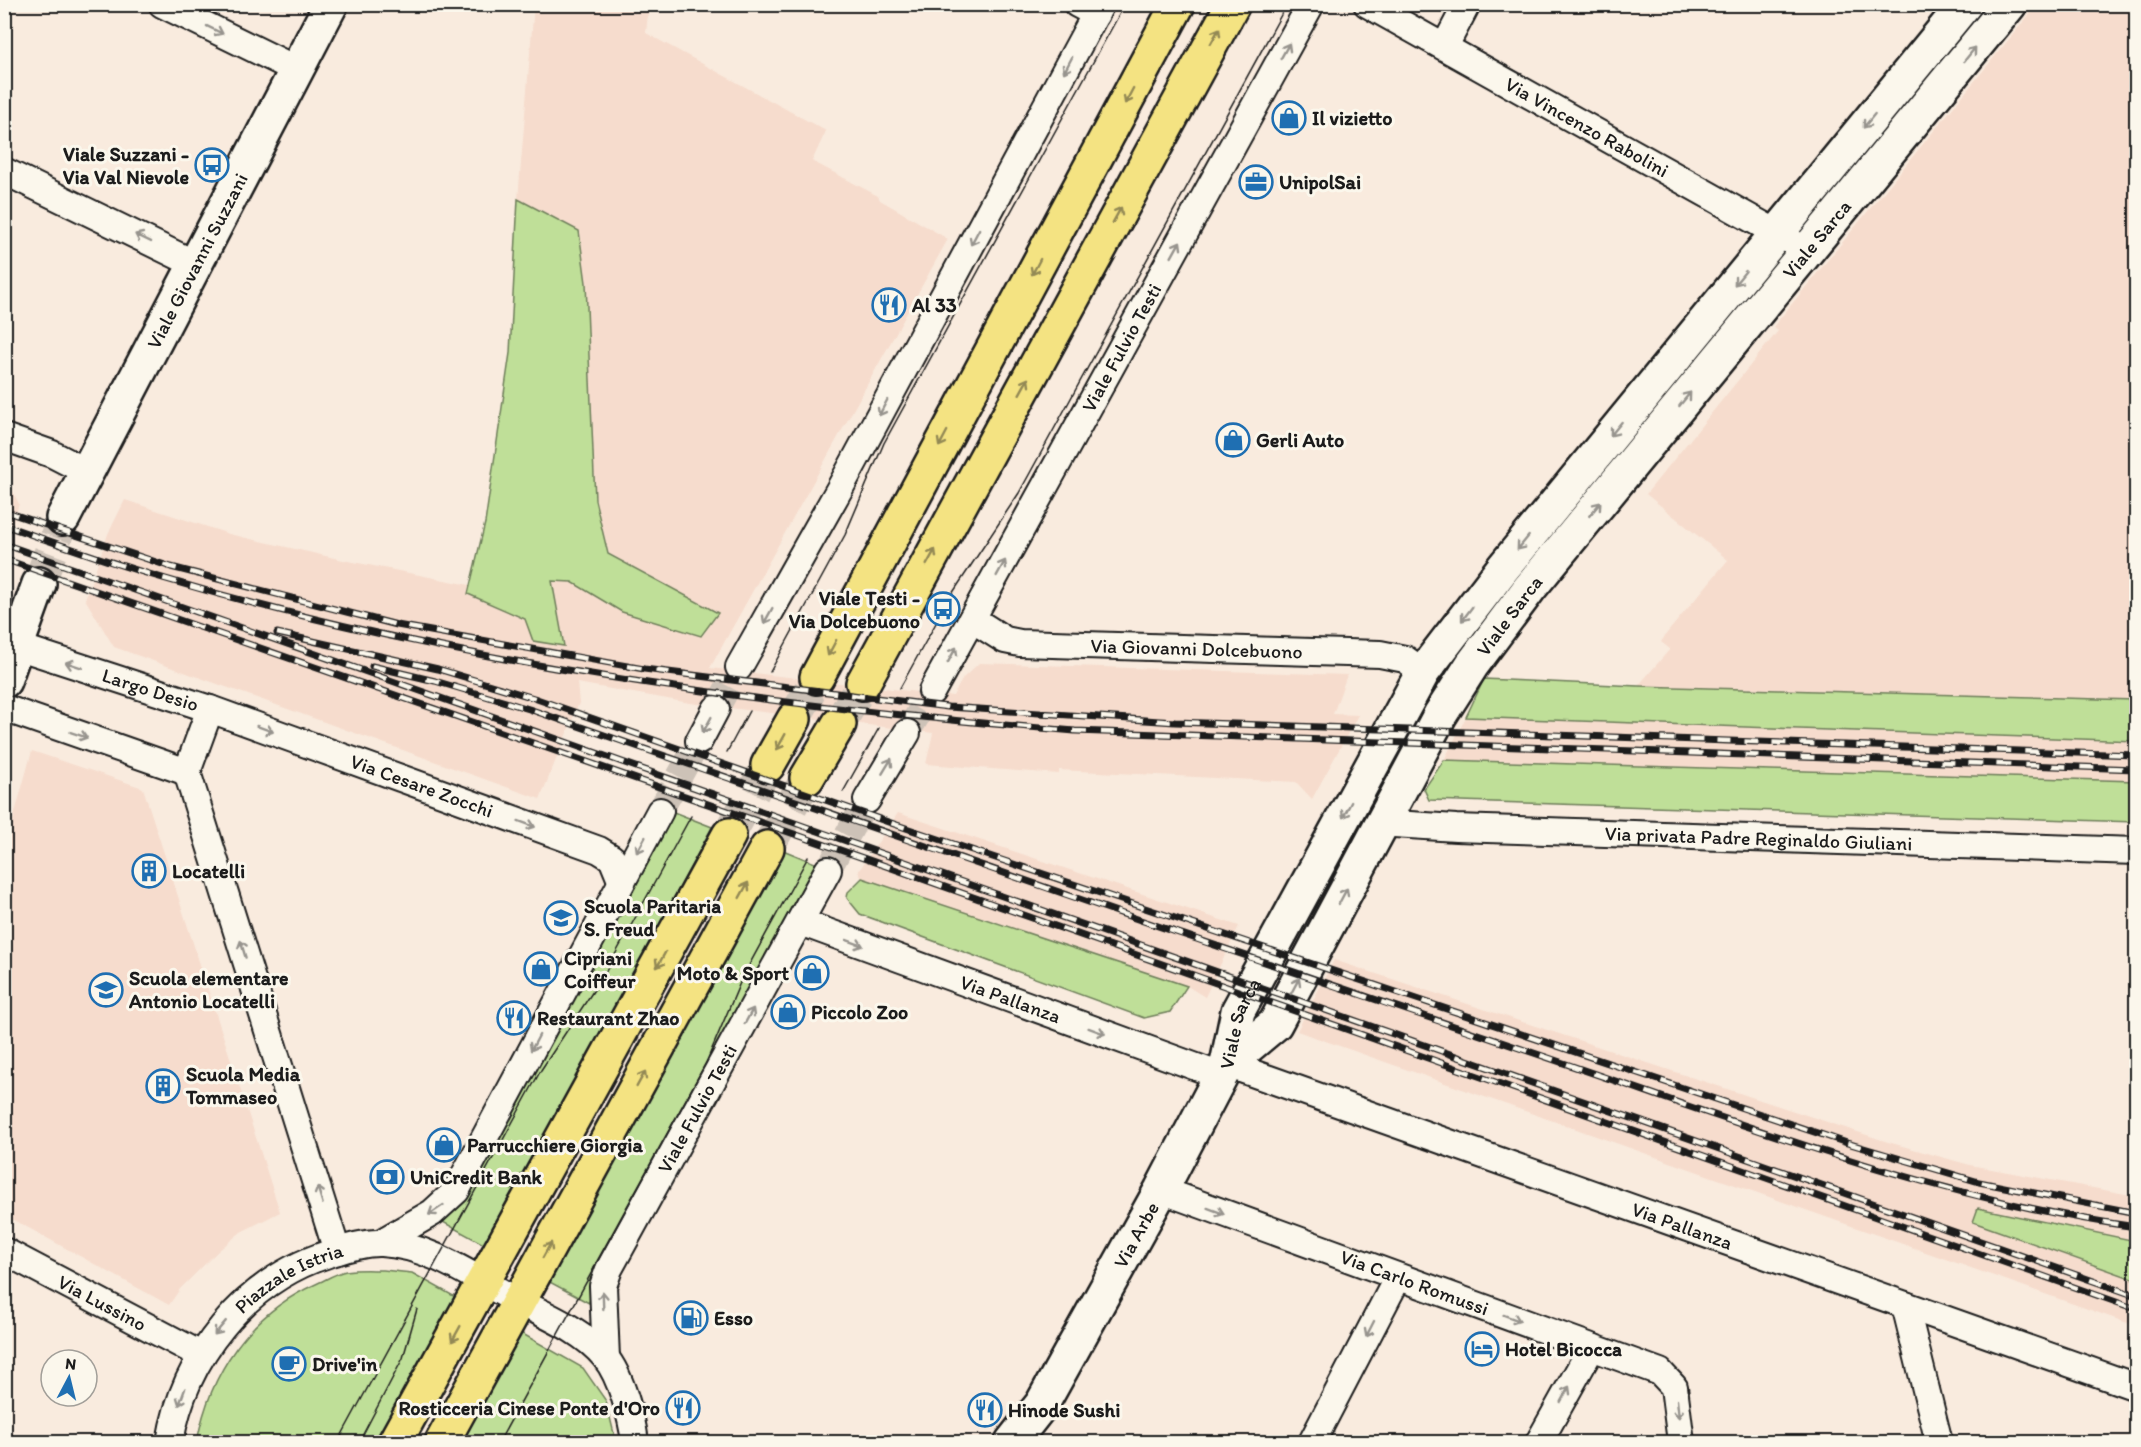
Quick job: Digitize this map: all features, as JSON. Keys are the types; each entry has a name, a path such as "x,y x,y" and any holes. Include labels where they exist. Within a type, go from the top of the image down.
{"main road":[{"path":"817,677 1178,4"},
{"path":"863,683 1233,4"},
{"path":"768,765 794,718"},
{"path":"807,778 839,724"},
{"path":"395,1443 729,836"},
{"path":"442,1443 766,848"}],"street":[{"path":"162,4 297,70"},
{"name":"Viale Giovanni Suzzani","path":"63,518 331,4"},
{"name":"Viale Fulvio Testi","path":"932,691 1311,4"},
{"name":"Via Vincenzo Rabolini","path":"1367,4 1806,250"},
{"path":"1445,46 1467,4"},
{"name":"Viale Sarca","path":"1224,1070 1238,1011 1424,672 1503,568 1965,4"},
{"name":"Viale Sarca","path":"1224,1070 1275,1024 1440,715 1472,665 1529,589 2010,4"},
{"path":"739,667 840,488 1091,8"},
{"path":"4,171 195,264"},
{"path":"4,437 52,454 87,472"},
{"path":"4,681 10,644 39,584"},
{"name":"Via Giovanni Dolcebuono","path":"972,619 1005,640 1020,643 1380,654 1405,659 1424,672"},
{"name":"Largo Desio","path":"10,644 210,709 188,772"},
{"path":"4,708 188,772 337,1251"},
{"name":"Via Cesare Zocchi","path":"210,709 600,850 612,858 621,880"},
{"path":"699,741 716,709"},
{"path":"867,800 907,733"},
{"path":"380,1243 432,1213 456,1191 660,811"},
{"name":"Via privata Padre Reginaldo Giuliani","path":"1384,819 1394,824 1456,828 2136,851"},
{"name":"Viale Fulvio Testi","path":"606,1358 603,1286 609,1269 828,870"},
{"name":"Via Pallanza","path":"800,922 2136,1387"},
{"name":"Via Arbe","path":"1012,1443 1041,1404 1161,1190 1224,1070"},
{"name":"Via Carlo Romussi","path":"1161,1190 1659,1372 1668,1378 1677,1398 1681,1443"},
{"name":"Piazzale Istria","path":"170,1443 180,1400 201,1355 237,1309 267,1285 301,1264 337,1251 380,1243 426,1253 577,1334 606,1358 627,1407 635,1443"},
{"name":"Via Lussino","path":"4,1251 201,1355"},
{"path":"1312,1443 1398,1277"},
{"path":"1905,1305 1939,1443"},
{"path":"1539,1443 1593,1347"},
{"name":"Via Arbe","path":"1027,1443 1041,1404"}],"shaded area":[{"path":"534,5 649,5 646,33 826,131 812,161 878,196 880,200 948,239 710,668 953,696 963,678 979,663 1347,675 1333,714 1358,715 1312,799 1296,782 1059,770 1059,774 926,764 933,733 690,703 577,683 579,703 540,799 114,647 85,599 108,534 125,500 229,534 343,560 470,585 469,595 526,619 533,641 564,646 552,581 572,582 623,612 702,636 718,613 609,554 595,501 586,283 579,231 518,199"},
{"path":"2037,5 2136,5 2136,700 1638,686 1670,649 1661,642 1667,633 1728,560 1646,494 1778,331 1773,327"},
{"path":"5,475 19,504 5,544"},
{"path":"1466,717 2136,741 2136,781 1444,760"},
{"name":"Scuola elementare Antonio Locatelli","path":"32,751 143,788 280,1212 241,1232 218,1251 180,1289 169,1305 5,1215 5,849"},
{"path":"898,813 1239,926 1205,997 1187,986 862,878 858,872"},
{"path":"1334,960 1888,1142 1970,1165 2136,1196 2136,1241 1973,1222 2136,1280 2136,1326 1297,1031"}],"green space":[{"path":"518,199 579,231 586,283 595,500 608,554 718,613 701,636 622,612 572,582 552,581 564,646 533,641 525,619 468,594 485,523 510,353"},
{"path":"1484,679 1638,686 2136,700 2136,741 1466,717"},
{"path":"1444,760 2136,781 2136,822 1429,800 1424,789"},
{"path":"671,811 712,827 487,1246 441,1221"},
{"path":"783,850 817,864 594,1280 589,1303 544,1279"},
{"path":"862,878 1187,986 1170,1012 1144,1018 860,914 847,898 848,892"},
{"path":"1978,1208 2136,1241 2136,1280 1973,1222"},
{"path":"351,1270 412,1273 459,1299 377,1442 197,1442 203,1416 223,1369 236,1348 252,1329 292,1297 334,1275"},
{"path":"521,1333 583,1368 606,1401 616,1442 462,1442"}],"tunnel":[{"path":"39,584 63,518"},
{"path":"716,709 739,667"},
{"path":"794,719 817,677"},
{"path":"839,724 863,683"},
{"path":"907,733 932,691"},
{"path":"660,811 699,741"},
{"path":"729,835 768,765"},
{"path":"767,848 807,778"},
{"path":"828,870 867,800"}],"tram line":[{"path":"770,672 845,535 884,443 1125,4"},
{"path":"900,688 952,594 1019,493 1287,4"},
{"path":"727,752 749,711"},
{"path":"843,792 879,728"},
{"path":"338,1442 541,1070 605,973 691,816"},
{"path":"499,1442 706,1063 742,978 808,857"},
{"path":"359,1442 403,1358 417,1309"}],"railway":[{"path":"4,511 171,567 397,625 644,669 948,707 1175,722 2136,755"},
{"path":"4,525 166,579 390,636 503,659 617,678 846,709 1075,731 2136,769"},
{"path":"4,544 2136,1296"},
{"path":"4,559 866,859 2136,1309"},
{"path":"277,633 438,669 534,698 891,823 1847,1143 1979,1182 2136,1213"},
{"path":"372,666 435,681 529,709 1151,924 1827,1153 1980,1197 2058,1214 2136,1227"}],"place":[{"name":"Il vizietto","path":"1289,118"},
{"name":"Viale Suzzani - Via Val Nievole","path":"212,165"},
{"name":"UnipolSai","path":"1256,182"},
{"name":"Al 33","path":"889,305"},
{"name":"Gerli Auto","path":"1233,440"},
{"name":"Viale Testi - Via Dolcebuono","path":"943,609"},
{"name":"Locatelli","path":"149,871"},
{"name":"Scuola Paritaria S. Freud","path":"561,918"},
{"name":"Cipriani Coiffeur","path":"541,969"},
{"name":"Moto & Sport","path":"812,973"},
{"name":"Scuola elementare Antonio Locatelli","path":"106,990"},
{"name":"Piccolo Zoo","path":"788,1012"},
{"name":"Restaurant Zhao","path":"514,1018"},
{"name":"Scuola Media Tommaseo","path":"163,1086"},
{"name":"Parrucchiere Giorgia","path":"444,1145"},
{"name":"UniCredit Bank","path":"387,1177"},
{"name":"Esso","path":"691,1318"},
{"name":"Hotel Bicocca","path":"1482,1349"},
{"name":"Drive'in","path":"289,1364"},
{"name":"Rosticceria Cinese Ponte d'Oro","path":"683,1408"},
{"name":"Hinode Sushi","path":"985,1410"}]}
